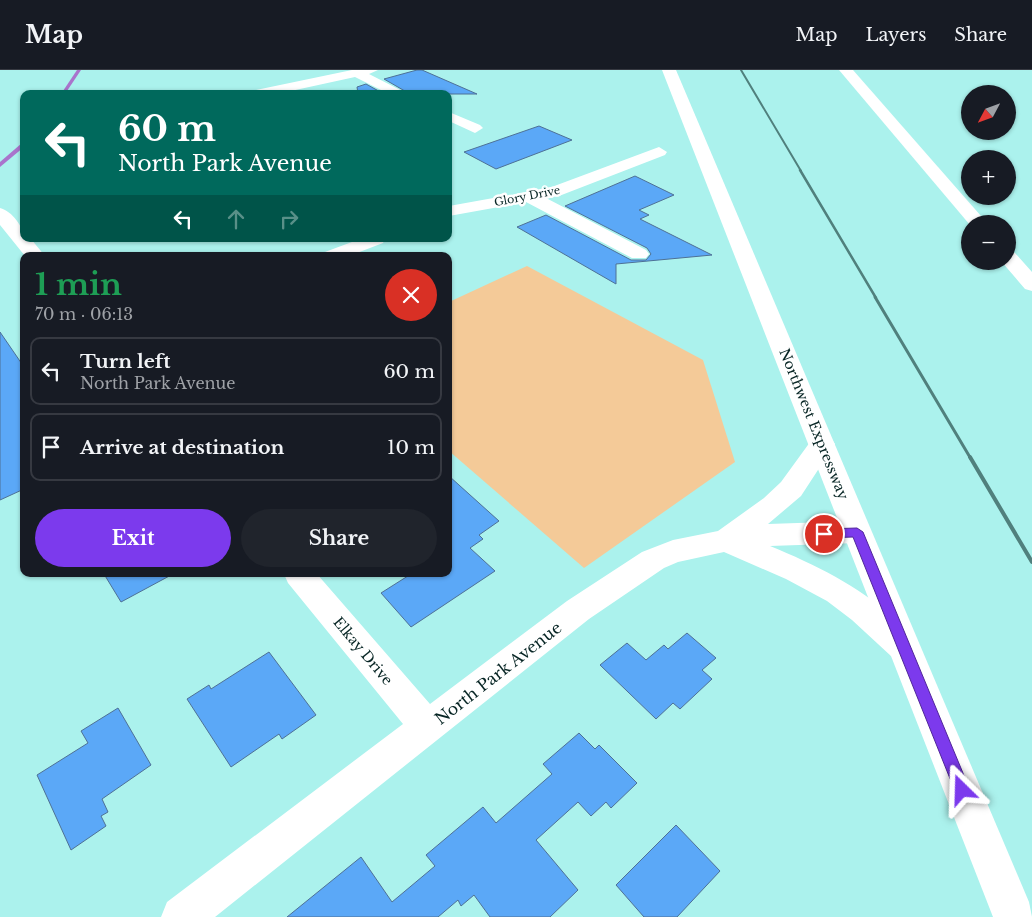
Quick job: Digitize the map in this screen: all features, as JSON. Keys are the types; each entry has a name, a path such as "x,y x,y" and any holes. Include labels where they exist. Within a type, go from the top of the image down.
{"street":[{"path":"275,90 371,70"},
{"name":"Northwest Expressway","path":"669,70 1014,917"},
{"path":"846,70 971,215"},
{"path":"356,73 392,90"},
{"path":"452,117 475,128"},
{"name":"Glory Drive","path":"452,210 530,197 577,185 660,152"},
{"path":"530,197 639,254"},
{"path":"0,213 20,238"},
{"path":"24,242 32,252"},
{"path":"342,252 368,242"},
{"path":"1016,266 1032,285"},
{"path":"726,540 774,505 791,489 822,444"},
{"name":"North Park Avenue","path":"196,913 578,610 637,569 673,552 726,540 782,534 857,532"},
{"path":"726,540 803,572 838,592 859,607 903,646"},
{"name":"Elkay Drive","path":"302,577 428,728"}],"shaded area":[{"path":"527,266 703,360 735,462 584,568 452,454 452,301"}],"building":[{"path":"422,70 477,94 452,94 452,90 403,90 384,79"},
{"path":"366,84 377,90 357,90 357,87"},
{"path":"539,126 572,140 496,169 464,152"},
{"path":"635,176 674,195 639,210 649,215 640,219 712,255 616,264 616,284 517,227 546,215 631,260 646,260 651,254 647,248 565,206"},
{"path":"0,332 20,361 20,491 0,500"},
{"path":"452,479 499,521 479,535 483,539 470,548 495,571 411,627 381,593 406,577 452,577"},
{"path":"106,577 167,577 121,602"},
{"path":"687,633 716,658 702,670 712,679 680,709 673,703 656,719 600,665 627,643 646,660 664,645 668,649"},
{"path":"269,652 316,715 282,739 279,734 231,767 187,699 209,685 211,689"},
{"path":"118,708 151,765 102,799 108,812 101,816 106,826 71,850 37,775 88,743 81,731"},
{"path":"579,733 595,749 599,745 637,783 611,808 606,802 591,816 578,802 536,840 578,890 550,917 490,917 474,895 461,906 458,900 438,917 287,917 361,857 392,902 435,866 426,855 483,807 496,823 552,774 543,764"},
{"path":"676,825 720,871 677,917 644,917 616,885"}],"waterway":[{"path":"66,90 79,70"},
{"path":"0,165 20,148"}],"railway":[{"path":"741,70 801,171"},
{"path":"800,170 876,298"},
{"path":"875,297 971,459"},
{"path":"970,457 1032,562"}],"route":[{"path":"824,534 857,532 962,790"}]}
